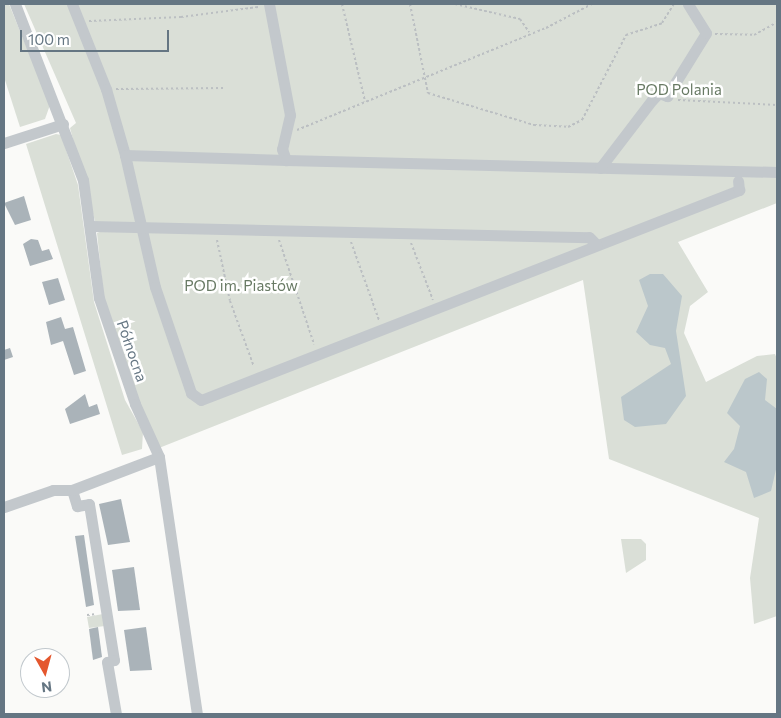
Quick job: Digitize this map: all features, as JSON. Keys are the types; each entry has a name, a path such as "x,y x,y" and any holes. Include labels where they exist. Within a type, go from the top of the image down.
{"street":[{"name":"Północna","path":"14,4 63,124 83,180 101,306 134,404 159,457 197,714"},
{"path":"72,4 106,88 126,155 140,227 155,287 191,392 196,399 208,399 738,190 738,181"},
{"path":"269,4 289,128 282,149 286,160"},
{"path":"600,168 652,100 659,93 667,96 706,33 688,4"},
{"path":"4,143 63,124"},
{"path":"126,155 777,172"},
{"path":"91,226 589,237 597,245"},
{"path":"4,507 53,490 72,490 159,457"},
{"path":"72,490 77,506 89,504 114,660 107,662 116,714"}],"path":[{"path":"79,21 181,17 269,4"},
{"path":"342,4 365,102"},
{"path":"410,4 428,93 534,125 568,127 582,120 626,35 662,23 674,4"},
{"path":"455,4 520,19 530,33"},
{"path":"289,128 298,131 530,33 592,4"},
{"path":"706,33 754,35 777,22"},
{"path":"106,88 224,88"},
{"path":"667,96 683,102 777,105"},
{"path":"214,228 230,301 258,379"},
{"path":"275,230 318,356"},
{"path":"348,231 382,330"},
{"path":"407,232 436,309"}],"green space":[{"path":"4,4 9,4 50,105 45,119 20,127 4,77"},
{"path":"24,4 777,4 777,203 678,242 708,292 690,306 684,333 706,382 757,356 775,354 777,359 777,616 754,624 750,578 759,518 609,459 583,280 159,448 136,398 104,300 97,233 102,231 95,221 70,128 76,123"},
{"path":"56,134 61,135 78,185 94,302 125,400 143,432 142,449 122,455 26,144"},
{"path":"621,539 641,539 646,544 646,560 626,573"},
{"path":"103,614 105,626 89,628 87,617"}],"shaded area":[{"path":"650,274 663,274 682,296 676,331 686,396 666,424 635,427 624,420 621,397 671,364 665,348 650,345 636,332 648,306 639,280"},
{"path":"759,372 767,379 765,400 777,409 777,465 771,491 754,498 746,472 724,462 734,449 740,426 727,413 745,379"}],"building":[{"path":"24,196 31,220 15,225 4,203"},
{"path":"31,239 38,240 42,251 49,249 53,259 30,266 23,244"},
{"path":"58,278 65,300 49,305 42,282"},
{"path":"61,317 65,329 73,327 86,371 74,375 63,341 51,345 46,322"},
{"path":"10,348 13,357 4,360 4,350"},
{"path":"85,394 89,407 97,404 100,414 70,424 65,409"},
{"path":"121,499 130,542 108,545 99,504"},
{"path":"84,535 94,605 86,607 75,536"},
{"path":"134,567 140,610 118,611 112,570"},
{"path":"98,627 102,657 93,660 89,629"},
{"path":"146,627 152,670 130,671 124,630"}],"park label":[{"name":"POD Polania","path":"679,90"},
{"name":"POD im. Piastów","path":"241,286"}]}
